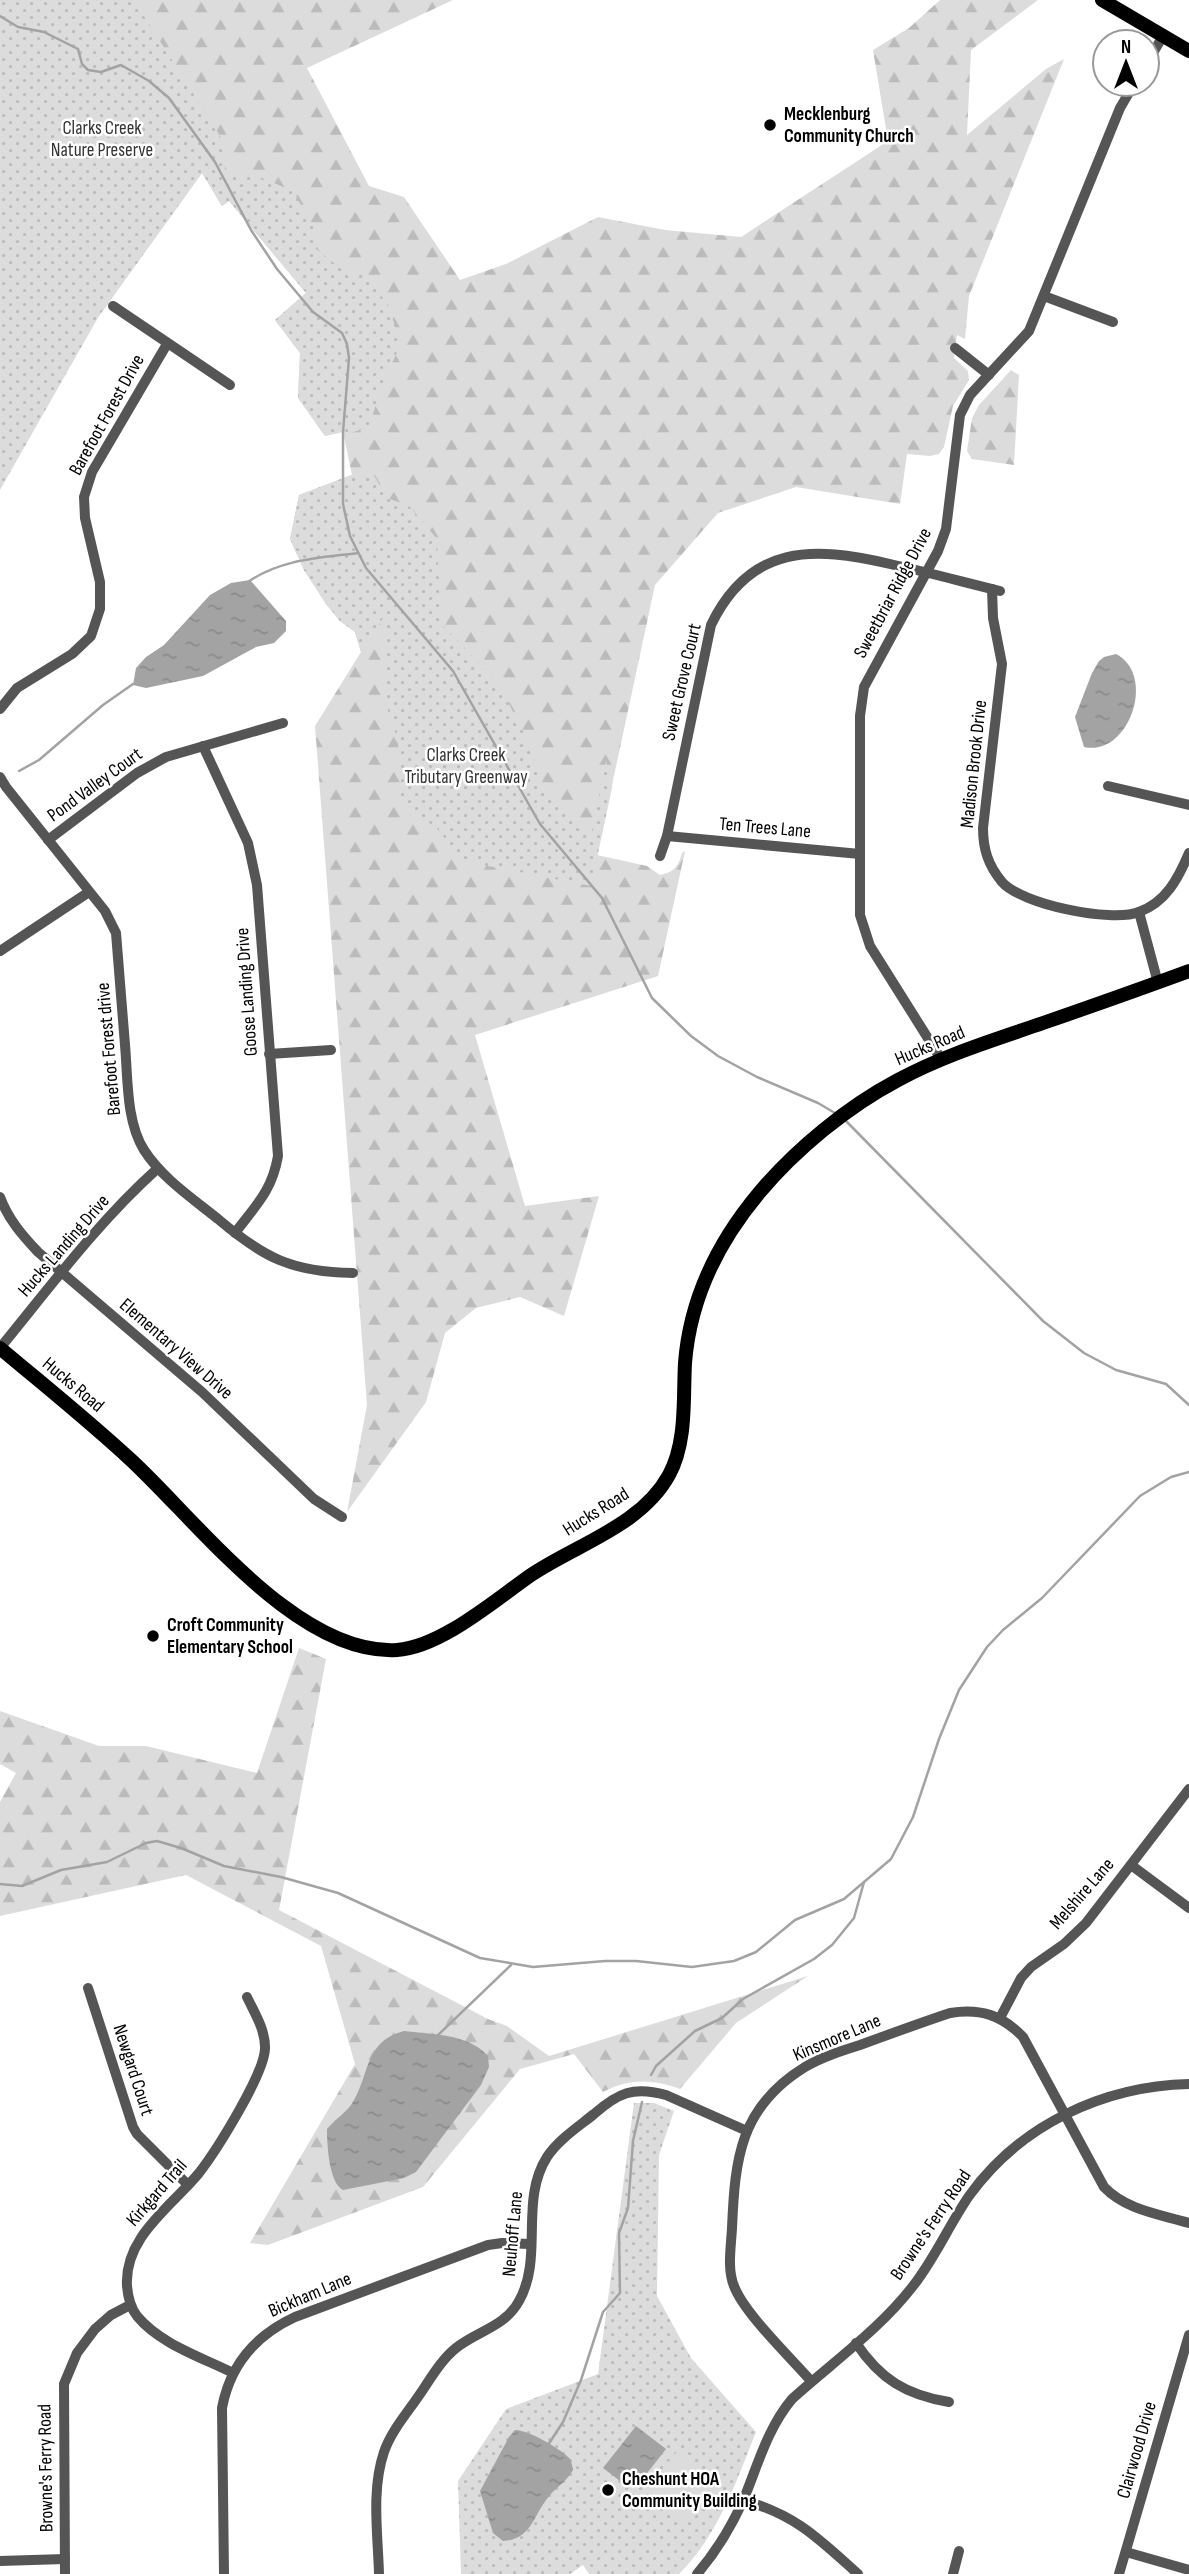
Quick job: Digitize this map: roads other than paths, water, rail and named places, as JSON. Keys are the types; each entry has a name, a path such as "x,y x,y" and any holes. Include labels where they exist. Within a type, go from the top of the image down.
{"main road":[{"path":"1102,0 1189,51"},
{"name":"Hucks Road","path":"0,1348 129,1458 246,1575 279,1604 323,1632 360,1646 393,1650 410,1648 447,1632 540,1569 627,1520 655,1495 670,1472 677,1454 690,1329 695,1305 709,1268 738,1219 760,1192 834,1123 895,1081 941,1059 1189,971"}],"street":[{"name":"Sweetbriar Ridge Drive","path":"941,1059 870,946 860,915 860,716 864,687 938,551 946,529 960,415 970,395 1028,331 1126,98"},
{"path":"1044,296 1113,322"},
{"path":"113,306 230,385"},
{"name":"Barefoot Forest Drive","path":"0,709 17,688 72,654 91,636 100,610 100,582 85,518 84,497 92,472 167,344"},
{"path":"954,348 989,375"},
{"name":"Sweet Grove Court","path":"660,856 667,836 711,625 721,604 741,582 775,561 810,552 848,554 996,590"},
{"name":"Madison Brook Drive","path":"996,590 993,618 1002,664 983,845 988,862 1003,884 1025,898 1102,916 1121,916 1139,912 1161,899 1178,880 1189,853"},
{"name":"Pond Valley Court","path":"48,840 136,773 166,757 283,723"},
{"name":"Goose Landing Drive","path":"203,746 248,843 257,884 278,1156 269,1189 235,1233"},
{"path":"0,777 48,840"},
{"path":"1108,786 1189,805"},
{"name":"Ten Trees Lane","path":"667,836 860,854"},
{"name":"Barefoot Forest drive","path":"48,840 105,911 116,933 130,1103 142,1147 157,1169 266,1256 293,1266 328,1273 353,1273"},
{"path":"0,951 89,892"},
{"path":"1139,912 1158,983"},
{"path":"269,1054 331,1050"},
{"name":"Hucks Landing Drive","path":"0,1348 61,1272 157,1169"},
{"name":"Elementary View Drive","path":"0,1197 4,1210 18,1231 61,1272 202,1392 314,1499 342,1517"},
{"name":"Melshire Lane","path":"1000,2018 1021,1978 1031,1967 1077,1933 1189,1789"},
{"path":"1131,1865 1189,1908"},
{"name":"Newgard Court","path":"88,1988 133,2127 188,2185"},
{"name":"Kirkgard Trail","path":"130,2305 127,2274 129,2258 143,2234 188,2185 213,2151 261,2071 265,2046 263,2033 247,1997"},
{"name":"Kinsmore Lane","path":"811,2381 742,2302 732,2279 734,2179 740,2148 747,2132 758,2111 777,2088 815,2062 950,2013 980,2011 1000,2018"},
{"path":"1000,2018 1023,2038 1098,2177 1112,2196 1129,2205 1189,2223"},
{"name":"Browne's Ferry Road","path":"697,2574 721,2542 743,2500 775,2421 811,2381 886,2316 913,2286 958,2213 986,2175 1024,2140 1065,2114 1126,2091 1189,2084"},
{"name":"Neuhoff Lane","path":"379,2574 378,2477 387,2445 442,2362 459,2346 498,2325 518,2304 529,2277 535,2187 547,2157 613,2098 632,2091 653,2091 666,2095 747,2132"},
{"name":"Bickham Lane","path":"224,2574 221,2416 225,2392 233,2372 258,2340 279,2324 295,2317 488,2245 502,2242 531,2244"},
{"path":"130,2305 146,2326 158,2335 233,2372"},
{"name":"Browne's Ferry Road","path":"65,2574 64,2385 77,2353 95,2329 111,2315 130,2305"},
{"name":"Clairwood Drive","path":"1119,2574 1189,2336"},
{"path":"856,2343 875,2369 895,2384 919,2395 950,2402"},
{"path":"743,2500 785,2514 802,2525 858,2574"},
{"path":"953,2574 959,2552"},
{"path":"1126,2552 1189,2570"},
{"path":"0,2561 65,2559"}],"water":[{"path":"250,580 286,621 286,631 274,643 256,647 203,676 146,688 133,685 136,668 146,657 164,645 210,595 231,583"},
{"path":"1116,654 1128,664 1135,679 1136,695 1132,712 1125,728 1114,740 1100,747 1084,747 1075,717 1099,661"},
{"path":"404,2031 449,2036 471,2043 488,2056 489,2067 481,2085 416,2172 404,2178 343,2190 338,2186 332,2172 327,2129 351,2104 375,2050 391,2036"},
{"path":"636,2426 666,2449 637,2486 632,2482 628,2487 603,2468"},
{"path":"515,2430 536,2436 560,2451 570,2459 573,2470 544,2502 527,2531 521,2536 503,2541 493,2533 480,2491"}],"waterway":[{"path":"0,16 18,27 44,32 78,49 82,64 88,70 101,72 121,65 149,81 169,98 215,162 251,230 277,269 313,312 342,333 347,344 349,358 343,432 343,504 350,536 366,568 453,671 540,824 602,898 652,998 691,1036 718,1056 835,1113"},
{"path":"248,582 287,564 358,553"},
{"path":"19,771 39,760 103,705 133,684"},
{"path":"846,1121 1043,1321 1084,1353 1116,1370 1166,1384 1189,1405"},
{"path":"0,1884 22,1886 61,1870 107,1862 146,1843 157,1841 224,1866 281,1877 338,1893 480,1958 533,1967 605,1961 636,1961 692,1967 734,1961 756,1952 795,1920 844,1899 891,1859 913,1817 939,1739 959,1690 987,1647 1042,1598 1140,1496 1171,1477 1189,1472"},
{"path":"651,2075 656,2066 695,2031 722,2018 743,1999 814,1959 832,1945 854,1918 864,1882"},
{"path":"438,2035 511,1965"},
{"path":"548,2445 563,2422 581,2380 603,2312 620,2293 619,2233 628,2208 633,2141 642,2102"}],"place":[{"name":"Mecklenburg Community Church","path":"770,125"},
{"name":"Croft Community Elementary School","path":"153,1636"},
{"name":"Cheshunt HOA Community Building","path":"608,2490"}],"park label":[{"name":"Clarks Creek Nature Preserve","path":"102,139"},
{"name":"Clarks Creek Tributary Greenway","path":"466,766"}]}
